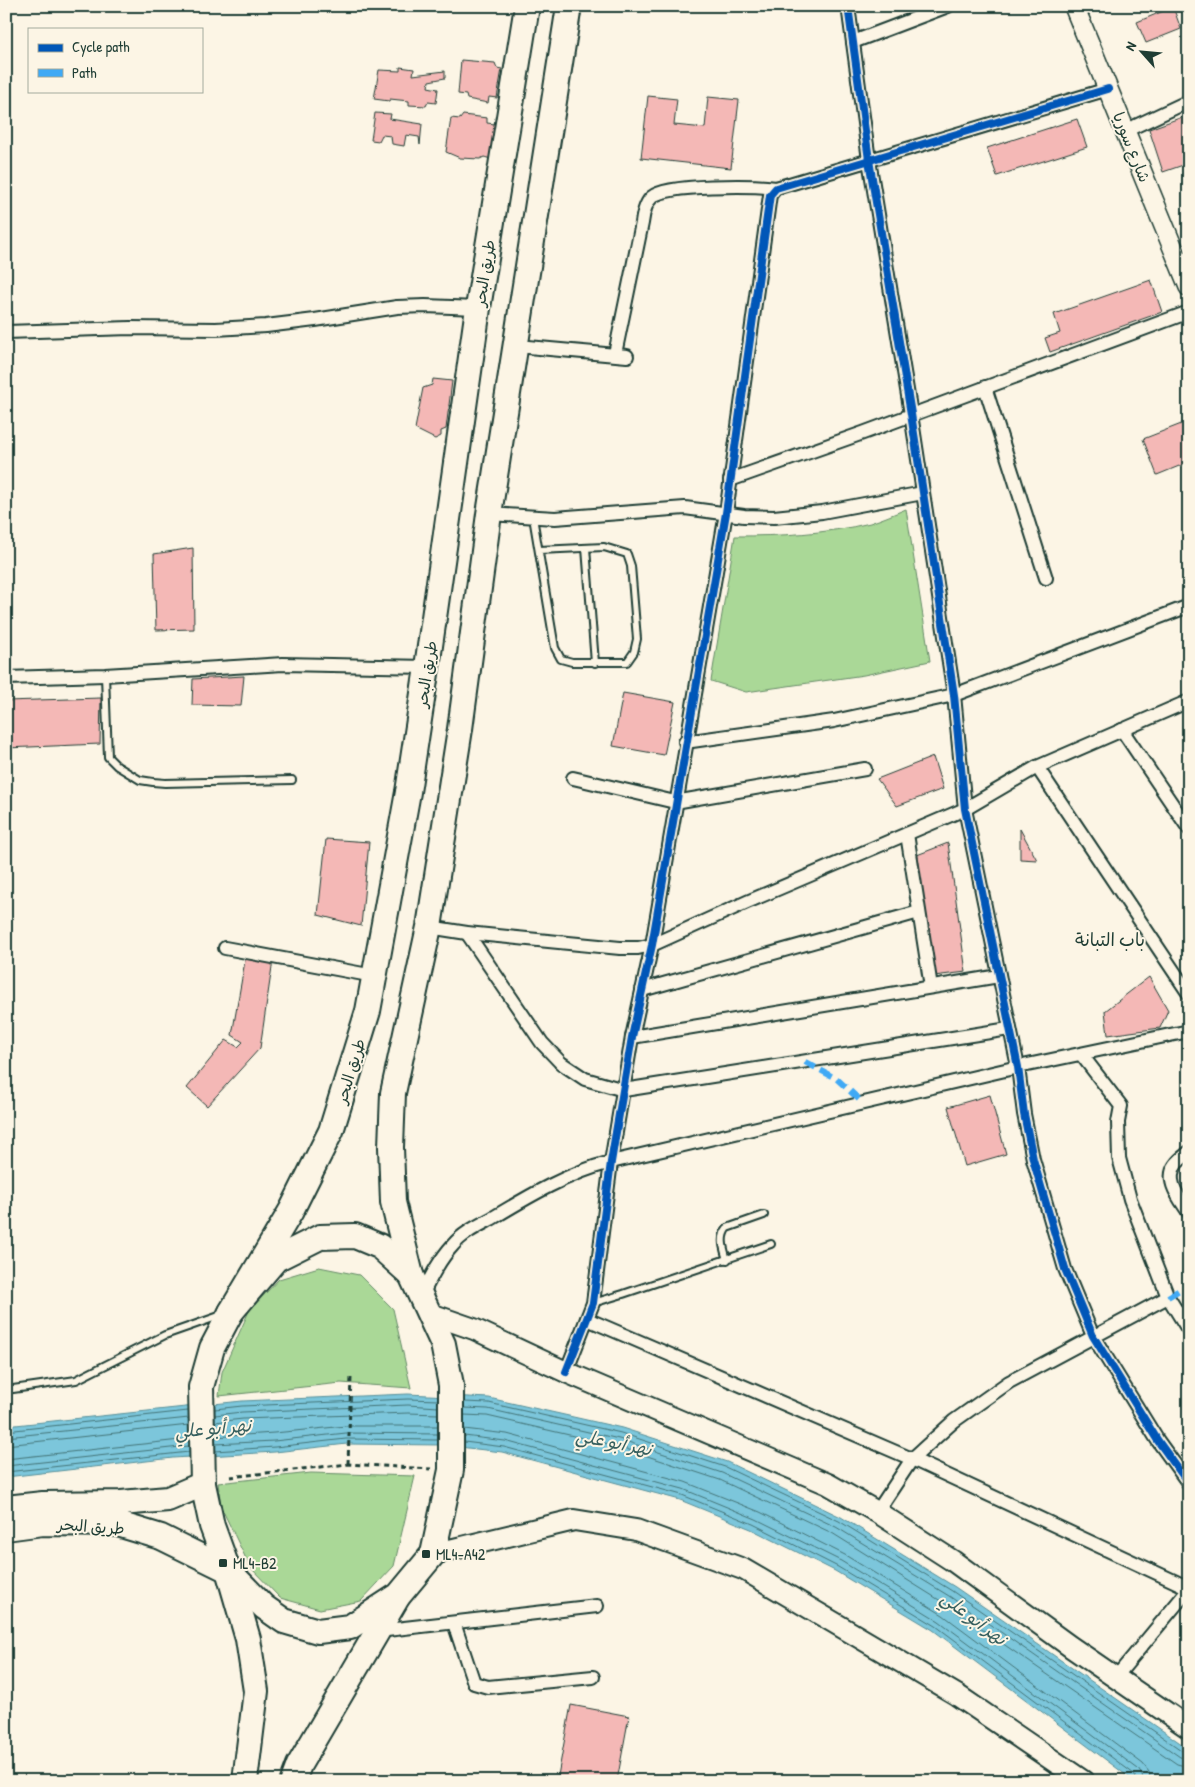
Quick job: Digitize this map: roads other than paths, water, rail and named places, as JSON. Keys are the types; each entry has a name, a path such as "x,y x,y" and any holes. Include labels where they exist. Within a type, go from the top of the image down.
{"highway":[{"name":"طريق البحر","path":"231,1312 291,1211 331,1131 368,1010 406,802 478,308 527,6"},
{"path":"293,1781 299,1765 399,1596 433,1554 451,1470 451,1385 443,1344 411,1275 393,1202 391,1147 393,1093 429,927 460,729 489,514 569,6"},
{"path":"245,1781 256,1691 248,1639 228,1570 212,1526 202,1484 201,1387 212,1348 231,1312 276,1259 320,1236 355,1236 379,1246 411,1275"},
{"name":"طريق البحر","path":"6,1508 43,1504 121,1503 168,1499 202,1484"},
{"name":"طريق البحر","path":"6,1528 44,1523 118,1524 161,1537 228,1570"},
{"path":"228,1570 264,1607 284,1621 318,1631 350,1627 399,1596"}],"main road":[{"path":"424,1305 566,1372 828,1484 877,1512 953,1561 1071,1647 1189,1728"},
{"path":"433,1554 574,1520 636,1530 743,1569 957,1695 1083,1781"}],"street":[{"path":"848,6 869,160 924,493 954,694 965,809 1018,1067 1024,1114 1033,1160 1065,1269 1093,1336 1158,1441 1189,1484"},
{"path":"853,42 948,6"},
{"name":"شارع سوريا","path":"1074,6 1189,287"},
{"path":"516,346 621,355 643,218 651,198 668,191 689,188 750,185 776,188 1108,89"},
{"path":"1125,131 1189,101"},
{"path":"566,1372 593,1302 612,1162 632,1037 652,945 685,742 726,513 768,197 776,188"},
{"path":"6,332 137,328 216,329 266,326 398,307 478,308"},
{"path":"730,480 863,433 1189,312"},
{"path":"985,387 1046,578"},
{"path":"489,514 576,517 685,508 759,518 822,512 924,493"},
{"path":"685,742 834,721 954,694 1189,606"},
{"path":"6,678 105,675 283,664 427,668"},
{"path":"429,927 467,933 629,948 652,945 747,902 965,809 1037,767 1189,701"},
{"path":"1122,730 1189,829"},
{"path":"1037,767 1189,994"},
{"path":"573,778 676,802 865,769"},
{"path":"906,834 931,987"},
{"path":"642,990 919,912"},
{"path":"467,933 542,1043 561,1064 585,1079 624,1090 1009,1029"},
{"path":"225,948 374,976"},
{"path":"632,1037 999,976"},
{"path":"424,1305 441,1260 453,1244 467,1233 524,1199 576,1172 1018,1067 1186,1035"},
{"path":"1081,1054 1121,1106 1118,1122 1119,1158 1133,1208 1168,1297 1189,1331"},
{"path":"1189,1152 1176,1164 1172,1175 1174,1191 1189,1213"},
{"path":"877,1512 912,1459 954,1421 1009,1382 1168,1297"},
{"path":"588,1319 912,1459 1189,1589 1116,1677"},
{"path":"378,1631 597,1606"},
{"path":"454,1623 474,1683 488,1687 593,1677"}],"lane":[{"path":"533,517 555,648 561,659 572,662 627,662 634,652 636,639 631,566 627,554 604,547 539,550"},
{"path":"586,548 596,663"},
{"path":"105,675 108,757 117,766 140,780 165,783 292,780"},
{"path":"727,1260 722,1240 727,1228 764,1215"},
{"path":"593,1302 623,1294 771,1244"},
{"path":"6,1390 76,1380 165,1335 231,1312"}],"water":[{"name":"نهر أبو علي","path":"408,1394 489,1398 622,1428 727,1462 841,1517 955,1587 1189,1749 1189,1781 1134,1781 933,1630 835,1571 751,1529 680,1500 502,1452 442,1445 347,1444 275,1452 173,1458 6,1477 6,1426 242,1401"}],"place":[{"name":"ML4-A42","path":"426,1554"},
{"name":"ML4-B2","path":"223,1563"}],"district":[{"name":"باب التبانة","path":"1110,939"}]}
